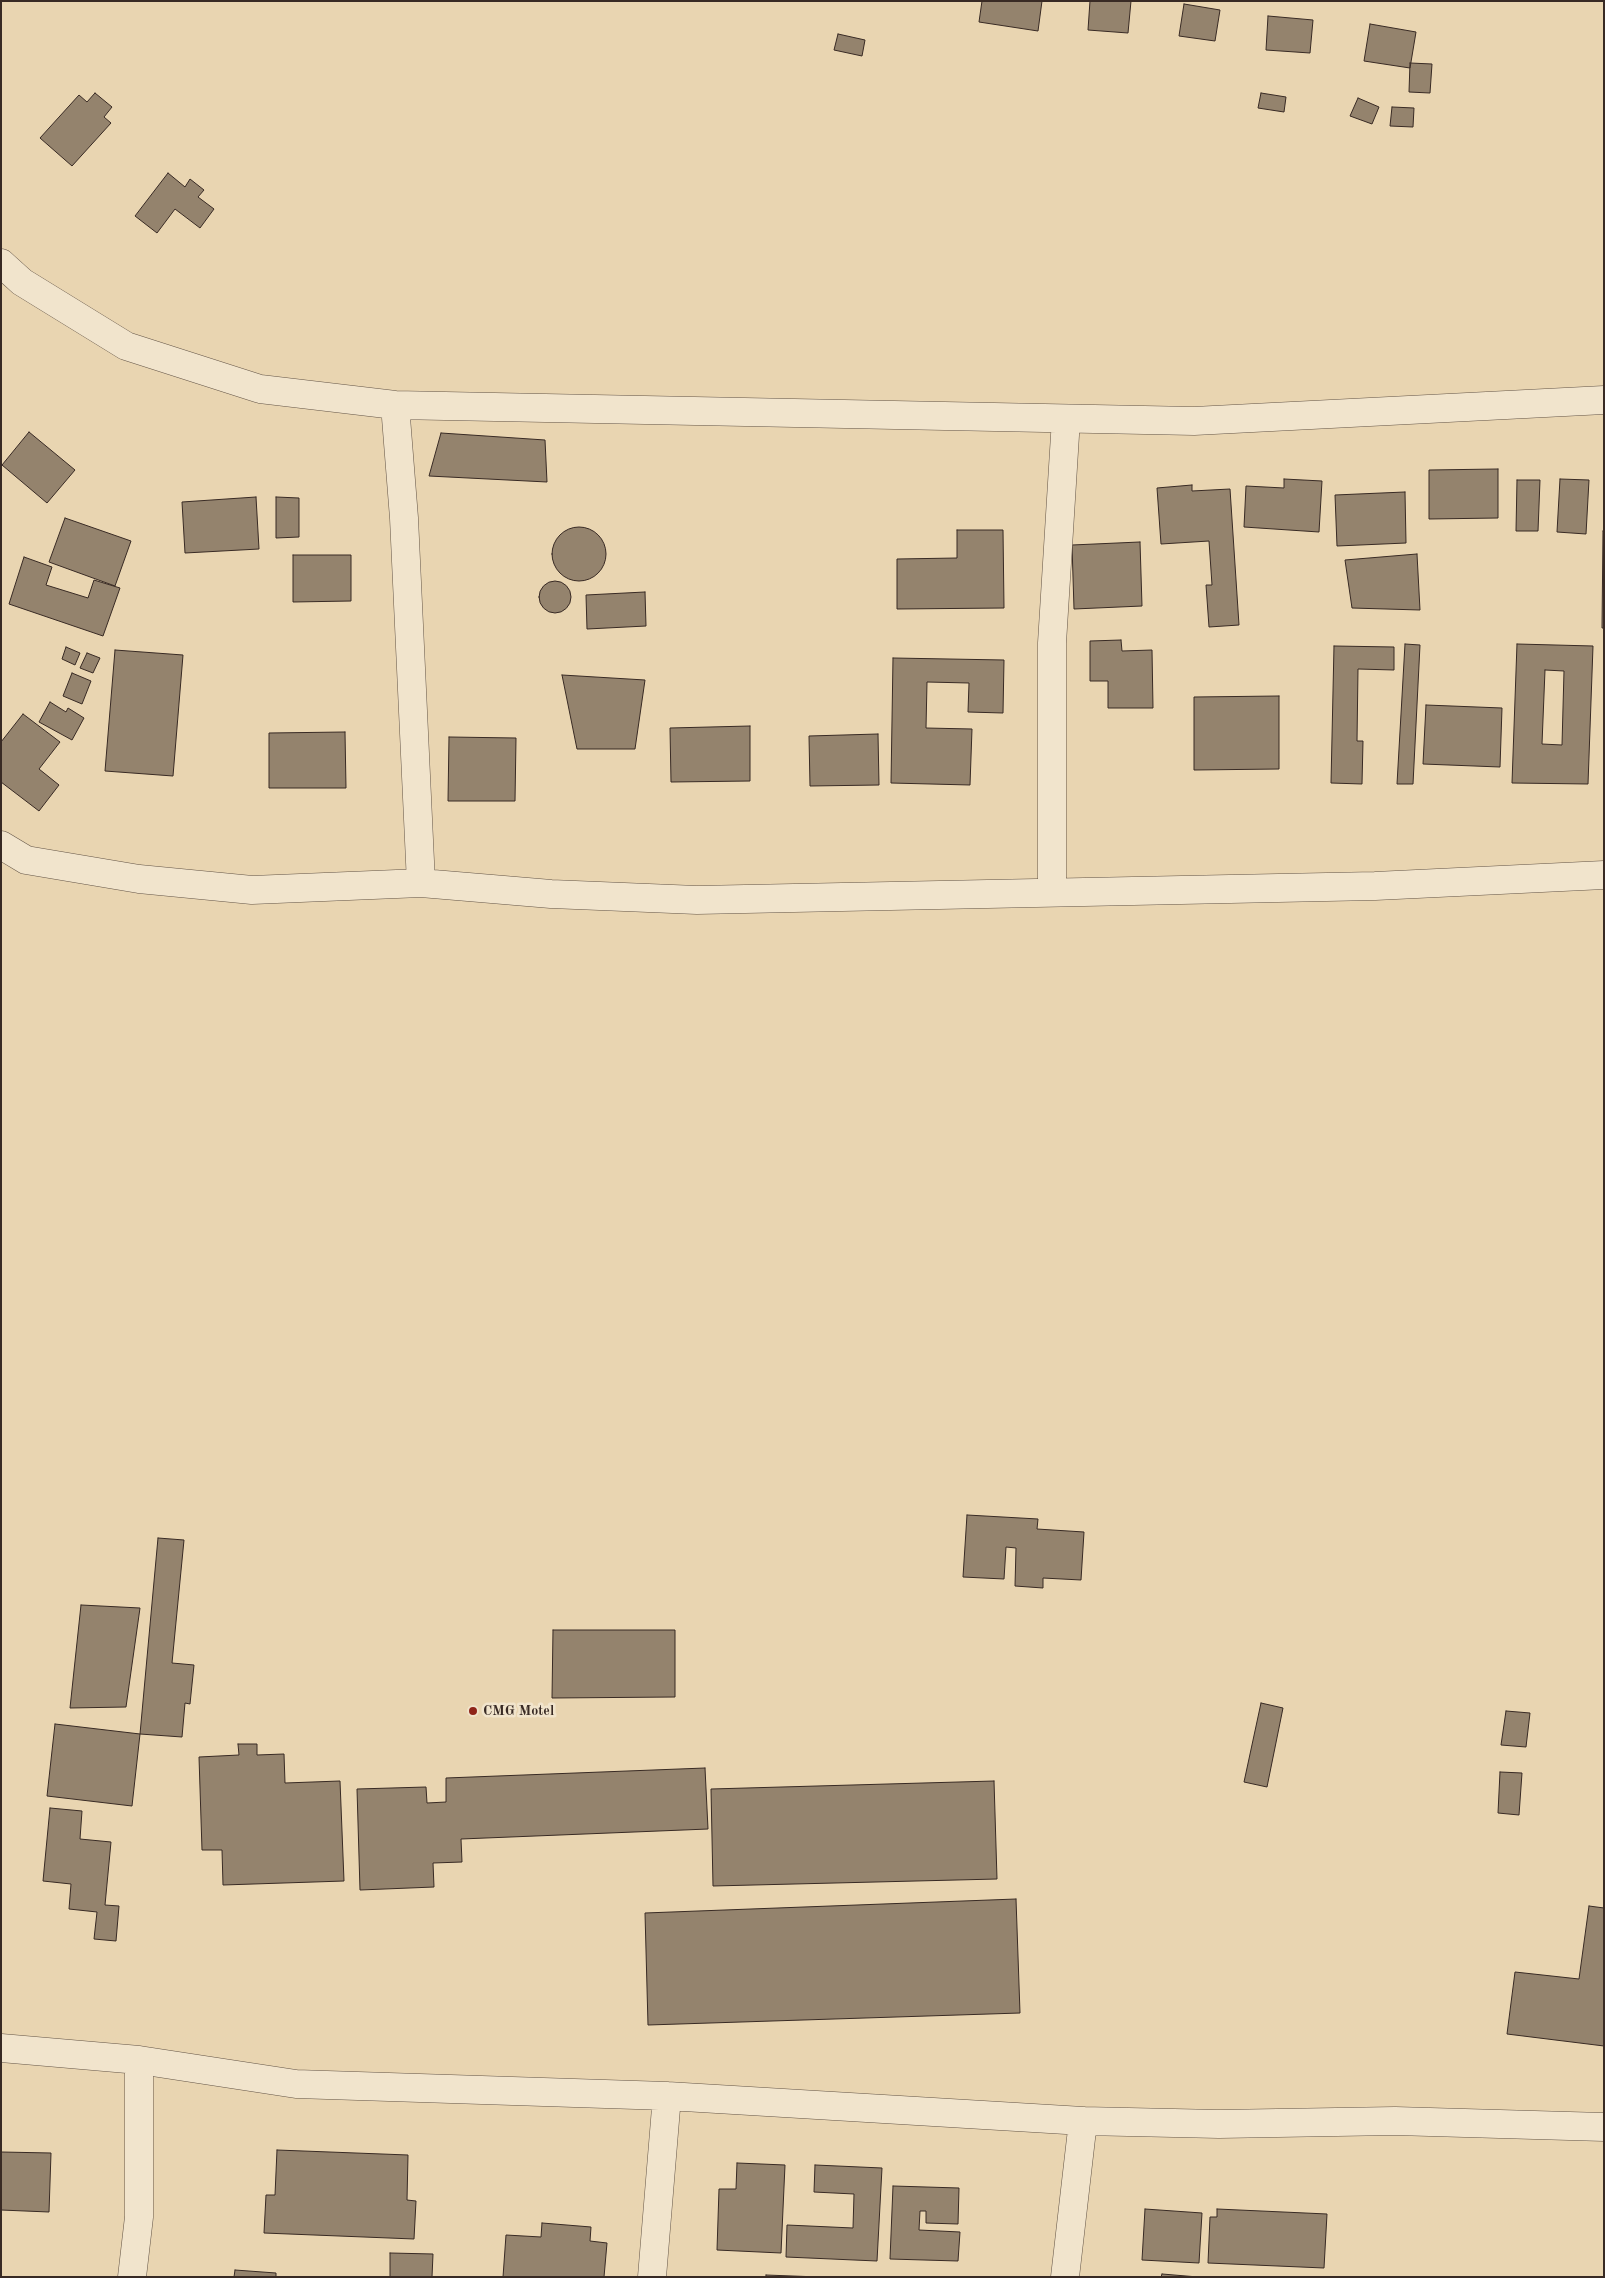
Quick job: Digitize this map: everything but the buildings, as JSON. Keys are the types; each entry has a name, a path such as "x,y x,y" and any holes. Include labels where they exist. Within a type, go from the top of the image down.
{"street":[{"path":"1,263 22,282 126,346 260,389 395,404 1194,421 1604,400"},
{"path":"395,404 404,518 414,765 421,883"},
{"path":"1052,891 1052,642 1066,419"},
{"path":"1,845 26,860 139,880 252,890 421,883 551,894 696,900 1052,891 1375,886 1604,874"},
{"path":"1,2048 139,2060 296,2084 667,2096 1083,2122 1220,2124 1395,2121 1604,2127"},
{"path":"132,2277 139,2217 139,2060"},
{"path":"652,2277 667,2096"},
{"path":"1066,2277 1083,2122"}],"place":[{"name":"CMG Motel","path":"473,1711"}]}
